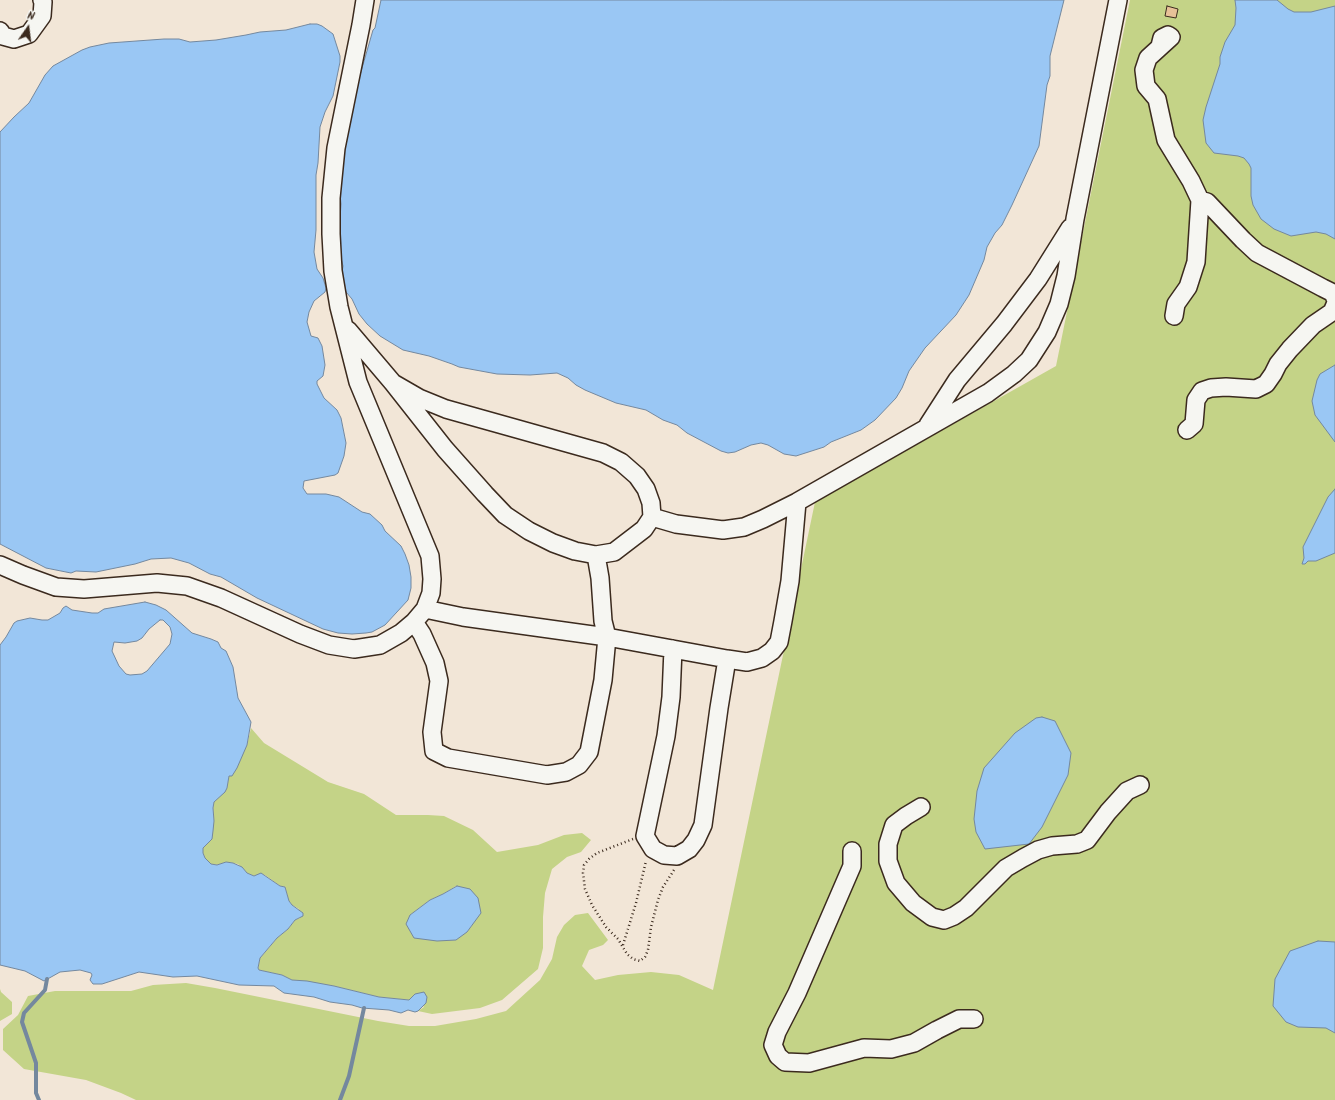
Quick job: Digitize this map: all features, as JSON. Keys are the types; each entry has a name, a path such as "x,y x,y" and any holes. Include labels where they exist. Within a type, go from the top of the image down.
{"lane":[{"path":"0,31 3,36 14,40 29,34 42,16 42,0"},
{"path":"0,565 56,587 84,589 157,583 187,586 221,598 300,634 329,644 354,649 380,645 401,633 420,615 431,593 432,578 430,556 358,382 339,307 333,271 331,198 336,148 365,0"},
{"path":"652,517 676,524 723,530 744,527 797,502 988,392 1014,374 1029,360 1047,332 1059,304 1066,276 1075,219 1118,0"},
{"path":"1160,46 1148,58 1144,70 1146,86 1157,99 1166,140 1191,181 1200,200 1196,262 1188,286 1176,304 1174,316"},
{"path":"1200,200 1207,202 1257,253 1333,293 1335,298"},
{"path":"927,427 957,380 1004,324 1038,279 1075,219"},
{"path":"1187,430 1194,424 1196,400 1202,391 1211,388 1226,387 1256,389 1266,384 1278,364 1290,349 1313,325 1332,312 1335,305"},
{"path":"345,327 393,382 445,449 505,515 529,531 553,543 575,551 596,555 614,552 644,529 652,517 651,503 646,489 637,476 621,462 603,453 446,409 419,398 393,382"},
{"path":"420,615 463,618 607,637 747,662 762,658 772,651 779,642 790,581 797,502"},
{"path":"420,615 422,634 435,663 439,681 432,732 434,751 448,758 547,775 566,772 579,765 589,752 603,680 607,637 603,621 600,578 596,555"},
{"path":"673,649 671,697 666,736 647,840 653,849 664,855 677,856 689,848 696,840 703,825 727,659"},
{"path":"922,807 894,825 888,844 888,861 896,883 913,903 932,917 944,920 954,916 966,908 1006,868 1038,850 1052,846 1077,844 1087,840 1108,812 1127,791 1140,785"},
{"path":"852,851 852,866 797,992 777,1032 773,1045 778,1056 785,1062 809,1063 864,1048 891,1049 914,1043 959,1019 974,1019"}],"path":[{"path":"623,946 636,903 647,840 630,840 597,853 584,865 583,880 592,905 606,927 623,946 627,954 633,959 640,961 645,957 648,950 654,913 663,886 689,848"}],"green space":[{"path":"1130,0 1335,0 1335,1100 136,1100 86,1080 24,1069 3,1050 3,1029 18,1015 28,996 55,991 131,991 153,985 186,983 409,1026 435,1026 476,1019 506,1011 540,980 552,959 557,937 564,925 575,915 588,913 608,940 603,945 589,950 582,966 595,980 618,975 651,972 679,975 713,990 815,502 1056,366"},
{"path":"251,728 264,743 328,782 364,794 396,815 444,816 473,830 497,852 538,845 564,835 582,833 591,840 581,852 567,857 552,869 545,893 543,948 538,969 502,1000 480,1008 432,1014 418,1011 424,1007 415,994 409,1000 379,997 334,986 292,980 282,975 259,970 260,958 295,920 300,918 299,909 292,905 289,901 285,887 280,886 265,875 261,874 254,876 247,873 238,864 226,862 217,865 211,864 205,858 203,853 203,848 214,821 214,802 227,788 229,776 247,745","holes":["456,886 472,925 467,932 410,915 430,900"]},
{"path":"0,989 1,992 12,1002 12,1014 0,1021"}],"water":[{"path":"381,0 1064,0 1050,56 1050,76 1047,85 1039,146 1002,225 995,233 987,247 984,260 969,295 956,315 925,348 909,371 896,398 875,420 861,430 831,442 824,447 796,456 784,454 768,445 761,443 751,445 735,452 728,453 721,451 687,433 677,425 663,420 646,410 616,403 585,390 568,378 557,373 530,375 497,374 459,367 429,356 403,350 380,336 367,324 359,314 352,299 346,292 341,279 343,266 340,254 339,233 341,204 340,194 346,137 358,82 373,30 375,28"},
{"path":"1235,0 1277,0 1294,12 1311,12 1335,6 1335,239 1326,234 1316,232 1291,236 1274,229 1261,219 1253,205 1251,196 1251,168 1249,164 1244,158 1238,156 1214,153 1206,143 1203,120 1225,42 1235,25"},
{"path":"310,24 322,26 333,34 340,56 340,62 333,96 320,127 316,175 316,230 314,252 317,269 323,278 326,288 325,292 314,301 309,312 307,322 311,336 318,338 322,346 325,365 323,376 317,381 317,384 324,398 337,410 341,418 346,443 344,456 338,473 335,475 304,481 303,488 307,494 326,494 339,497 362,512 370,514 401,546 409,565 411,577 411,588 408,600 385,625 372,632 366,633 338,633 323,629 257,598 221,577 210,574 189,563 171,558 151,559 96,572 76,571 71,573 46,568 0,544 0,132 29,103 45,75 53,66 90,47 109,43 164,39 179,39 190,42 216,40 260,32 286,30"},
{"path":"1335,365 1335,442 1315,415 1312,401 1320,374"},
{"path":"1335,489 1335,553 1316,561 1308,561 1305,564 1302,564 1304,558 1303,547 1328,497"},
{"path":"145,602 156,605 166,610 192,633 218,642 221,648 226,651 233,667 238,698 251,722 247,745 237,768 232,776 229,776 225,792 214,802 212,839 203,848 203,853 205,858 211,864 217,865 226,862 233,863 242,867 247,873 254,876 261,873 280,886 285,887 289,901 303,913 303,916 295,920 260,958 259,970 282,975 292,980 334,986 379,997 409,1000 415,994 424,992 427,997 426,1003 418,1011 415,1012 408,1010 401,1013 389,1010 362,1008 330,1002 314,997 284,993 274,986 239,985 197,976 173,977 139,972 102,984 93,984 90,980 92,975 91,973 80,970 60,972 44,981 25,971 0,965 0,645 14,623 17,621 30,618 48,620 60,613 66,606 72,610 92,613 98,613 104,609","holes":["160,620 163,620 170,627 172,634 170,644 147,671 142,674 126,674 119,666 112,651 114,642 125,643 137,641"]},
{"path":"1042,717 1055,721 1071,753 1068,775 1042,827 1029,844 985,849 976,832 974,819 977,791 984,768 1015,733 1036,718"},
{"path":"457,886 470,889 478,898 481,913 467,932 456,940 437,941 414,938 406,924 410,915 430,900"},
{"path":"1318,941 1335,942 1335,1033 1326,1028 1298,1027 1286,1022 1273,1006 1275,979 1290,951"}],"building":[{"path":"1167,6 1178,9 1176,18 1165,16"}],"waterway":[{"path":"39,1100 36,1093 36,1063 22,1022 24,1013 45,990 47,979"},
{"path":"340,1100 349,1076 364,1008"}]}
